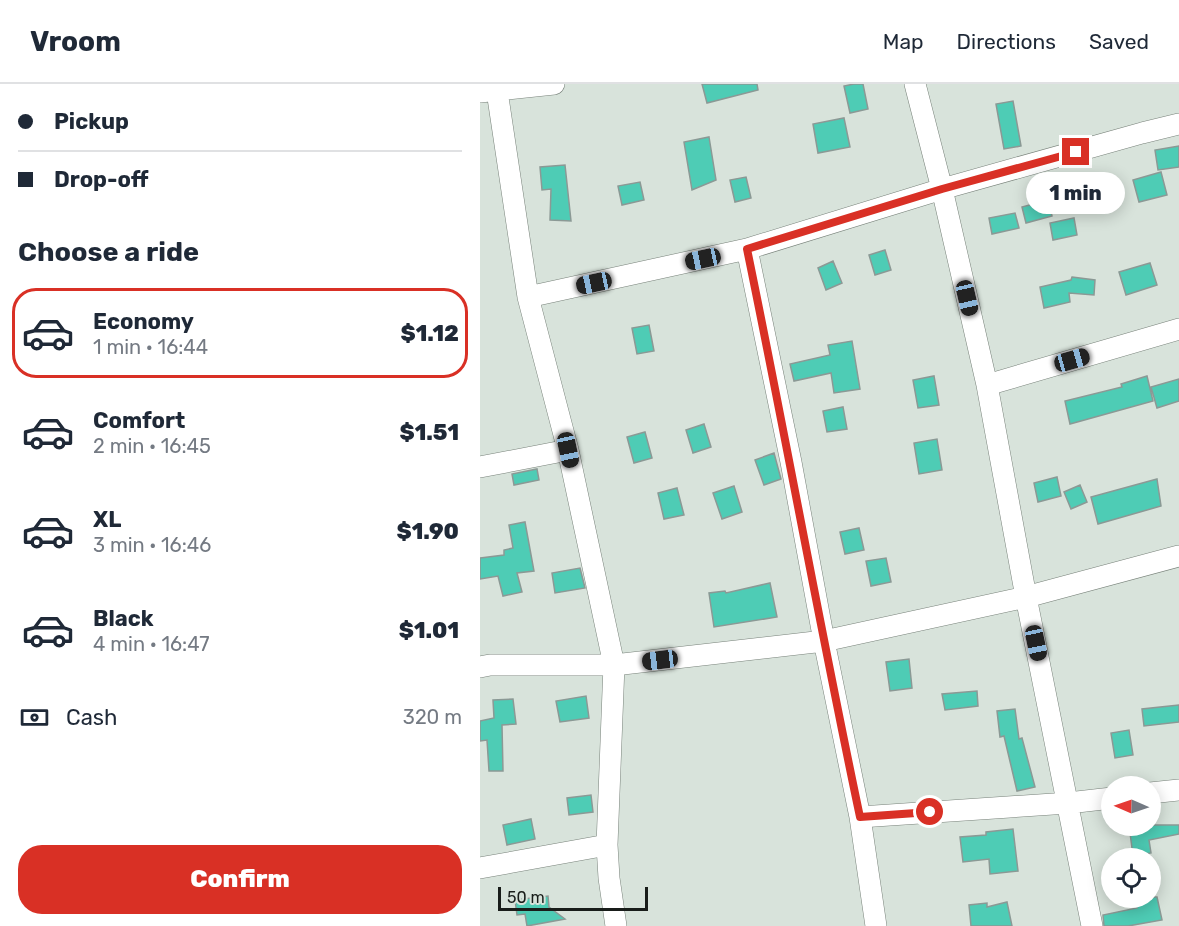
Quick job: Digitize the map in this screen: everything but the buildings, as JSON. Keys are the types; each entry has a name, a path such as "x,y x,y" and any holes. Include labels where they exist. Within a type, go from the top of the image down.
{"street":[{"path":"554,84 488,92 528,297 568,450 614,665 607,845 616,926"},
{"path":"915,84 942,189 987,385 1026,597 1092,926"},
{"path":"528,297 747,249 942,189 1179,124"},
{"path":"747,249 860,817 876,926"},
{"path":"987,385 1179,328"},
{"path":"480,467 568,450"},
{"path":"480,667 490,665 614,665 824,641 1026,597 1179,556"},
{"path":"1161,792 1179,790"},
{"path":"860,817 1101,799"},
{"path":"480,868 607,845"}],"route":[{"path":"930,812 860,817 747,249 942,189 1076,152"}]}
